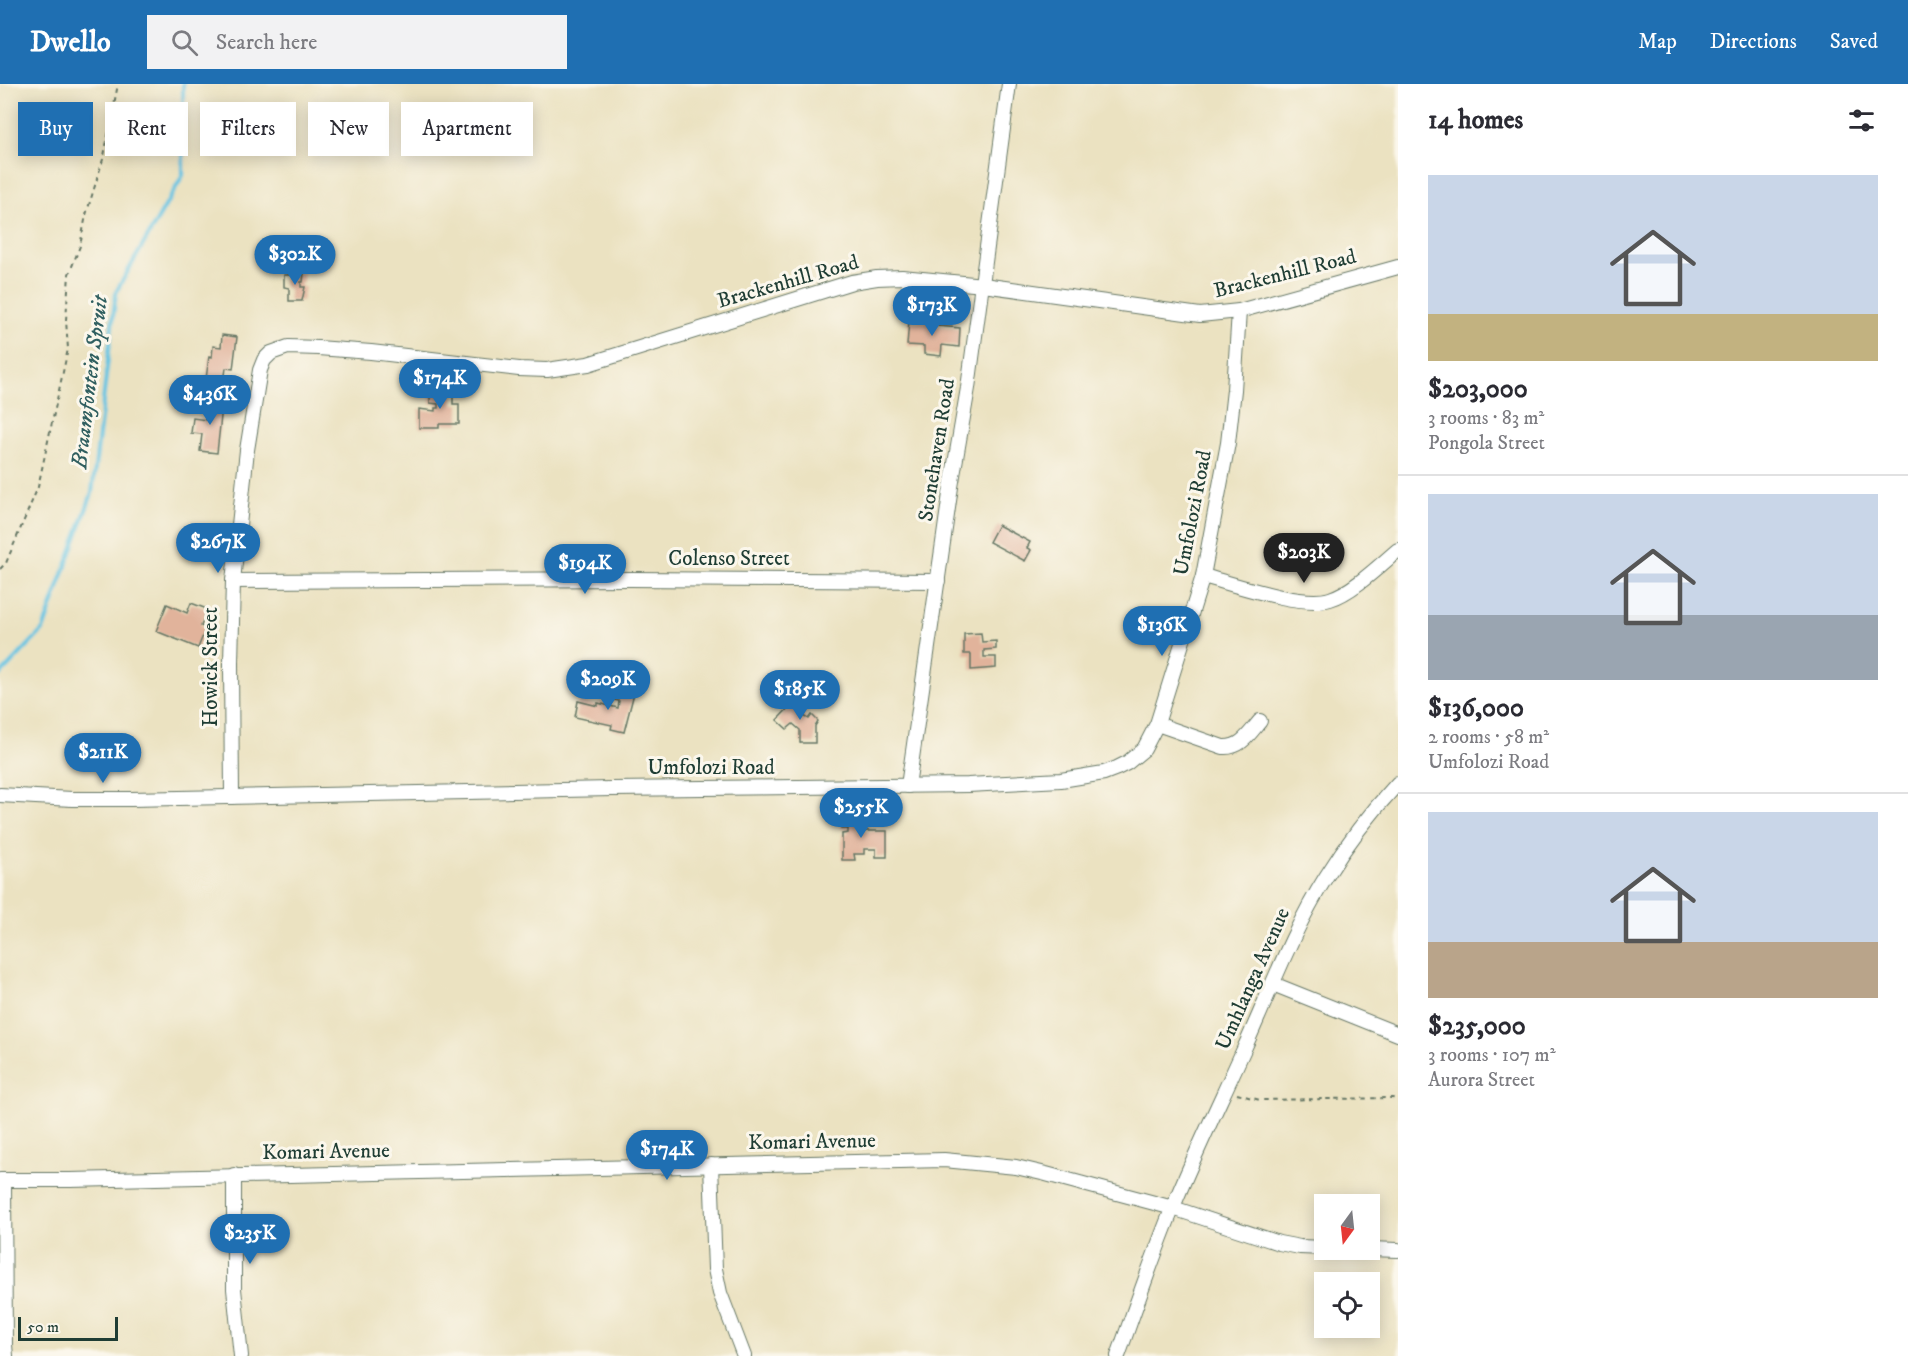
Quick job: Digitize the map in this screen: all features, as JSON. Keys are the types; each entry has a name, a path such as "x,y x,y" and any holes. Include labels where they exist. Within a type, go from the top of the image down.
{"street":[{"name":"Stonehaven Road","path":"908,786 983,285 1009,84"},
{"name":"Brackenhill Road","path":"264,360 271,353 288,347 318,348 547,370 568,368 626,353 852,282 877,278 983,285 1188,314 1210,314 1239,311 1398,267"},
{"name":"Umfolozi Road","path":"0,795 72,800 612,789 968,785 1061,780 1104,773 1117,768 1144,749 1157,724 1203,576 1228,443 1239,311"},
{"name":"Howick Street","path":"232,797 233,580 247,450 257,381 264,360"},
{"path":"1203,576 1287,598 1319,601 1332,599 1347,590 1398,550"},
{"name":"Colenso Street","path":"233,580 938,581"},
{"path":"1157,724 1230,748 1242,742 1260,721"},
{"name":"Umhlanga Avenue","path":"1118,1356 1173,1208 1203,1136 1307,911 1347,844 1398,783"},
{"path":"1273,984 1398,1034"},
{"name":"Komari Avenue","path":"2,1180 944,1160 1016,1167 1046,1174 1173,1208 1279,1243 1314,1248"},
{"path":"711,1165 715,1269 720,1293 744,1356"},
{"path":"234,1175 234,1289 241,1356"},
{"path":"2,1180 4,1349"},
{"path":"1380,1249 1398,1250"}],"path":[{"path":"0,569 6,563 38,487 68,349 66,320 69,274 80,246 86,215 104,156 118,84"},
{"path":"1225,1091 1260,1100 1398,1099"}],"building":[{"path":"289,272 304,273 303,282 301,282 301,287 305,287 302,301 289,301 289,288 284,287 284,275 289,275"},
{"path":"909,321 939,323 938,326 960,328 959,347 942,345 941,356 924,354 924,346 907,345"},
{"path":"222,335 237,337 233,369 226,368 223,389 205,387 209,356 212,357 213,346 221,347"},
{"path":"430,389 453,390 453,404 459,404 459,424 439,424 439,428 419,428 419,409 435,411 435,408 438,408 438,404 430,403"},
{"path":"208,396 223,398 217,453 200,451 202,434 191,433 193,418 206,420"},
{"path":"998,525 1030,542 1027,548 1031,550 1025,561 989,542"},
{"path":"191,603 207,609 201,626 206,628 198,648 156,631 167,604 187,613"},
{"path":"981,633 982,642 996,641 996,649 984,650 984,657 996,657 996,668 971,670 971,654 964,654 964,634"},
{"path":"612,688 634,693 624,732 611,729 612,725 575,717 578,701 618,708 619,701 609,699"},
{"path":"799,697 810,706 802,715 809,719 812,715 818,721 815,726 815,743 800,743 800,730 793,724 787,729 777,720"},
{"path":"841,813 858,813 858,831 887,831 887,857 876,857 876,849 864,849 864,854 854,854 855,860 842,860 842,834 848,833 848,829 841,829"}],"waterway":[{"name":"Braamfontein Spruit","path":"0,675 43,630 92,493 116,292 183,175 183,84"}]}
